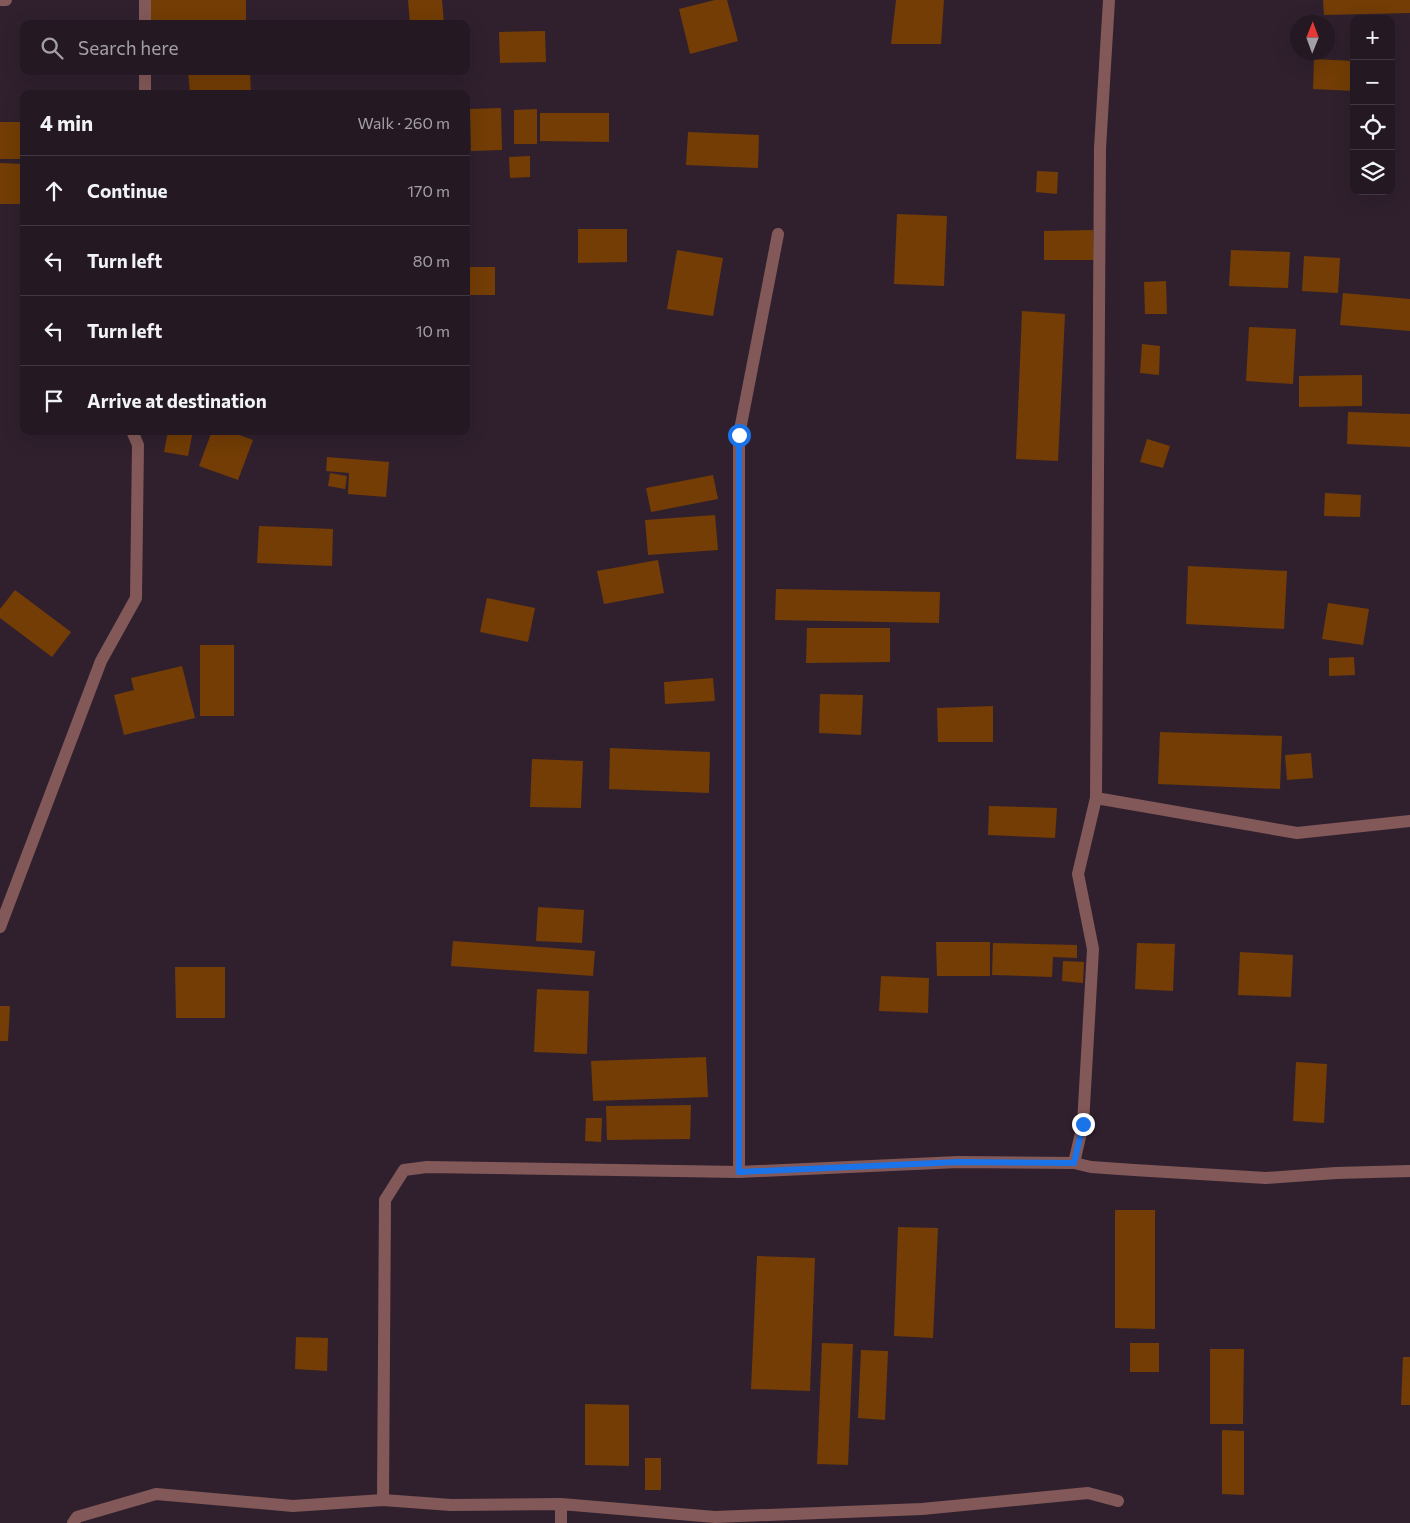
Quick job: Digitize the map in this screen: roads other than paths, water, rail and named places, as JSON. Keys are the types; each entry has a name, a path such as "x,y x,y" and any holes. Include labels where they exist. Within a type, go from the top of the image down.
{"street":[{"path":"0,0 6,0"},
{"path":"145,0 145,20"},
{"path":"1074,1163 1083,1124 1093,949 1078,874 1096,798 1100,148 1109,0"},
{"path":"145,75 145,90"},
{"path":"739,1172 739,435 778,234"},
{"path":"0,927 101,661 136,598 138,444 134,435"},
{"path":"1096,798 1297,833 1410,821"},
{"path":"384,1500 385,1200 404,1170 427,1167 739,1172 958,1162 1074,1163 1091,1167 1125,1170 1266,1178 1336,1173 1410,1171"},
{"path":"73,1523 77,1517 156,1494 293,1506 384,1500 451,1505 561,1504 715,1517 922,1509 1088,1493 1118,1501"},
{"path":"561,1504 561,1523"}]}
